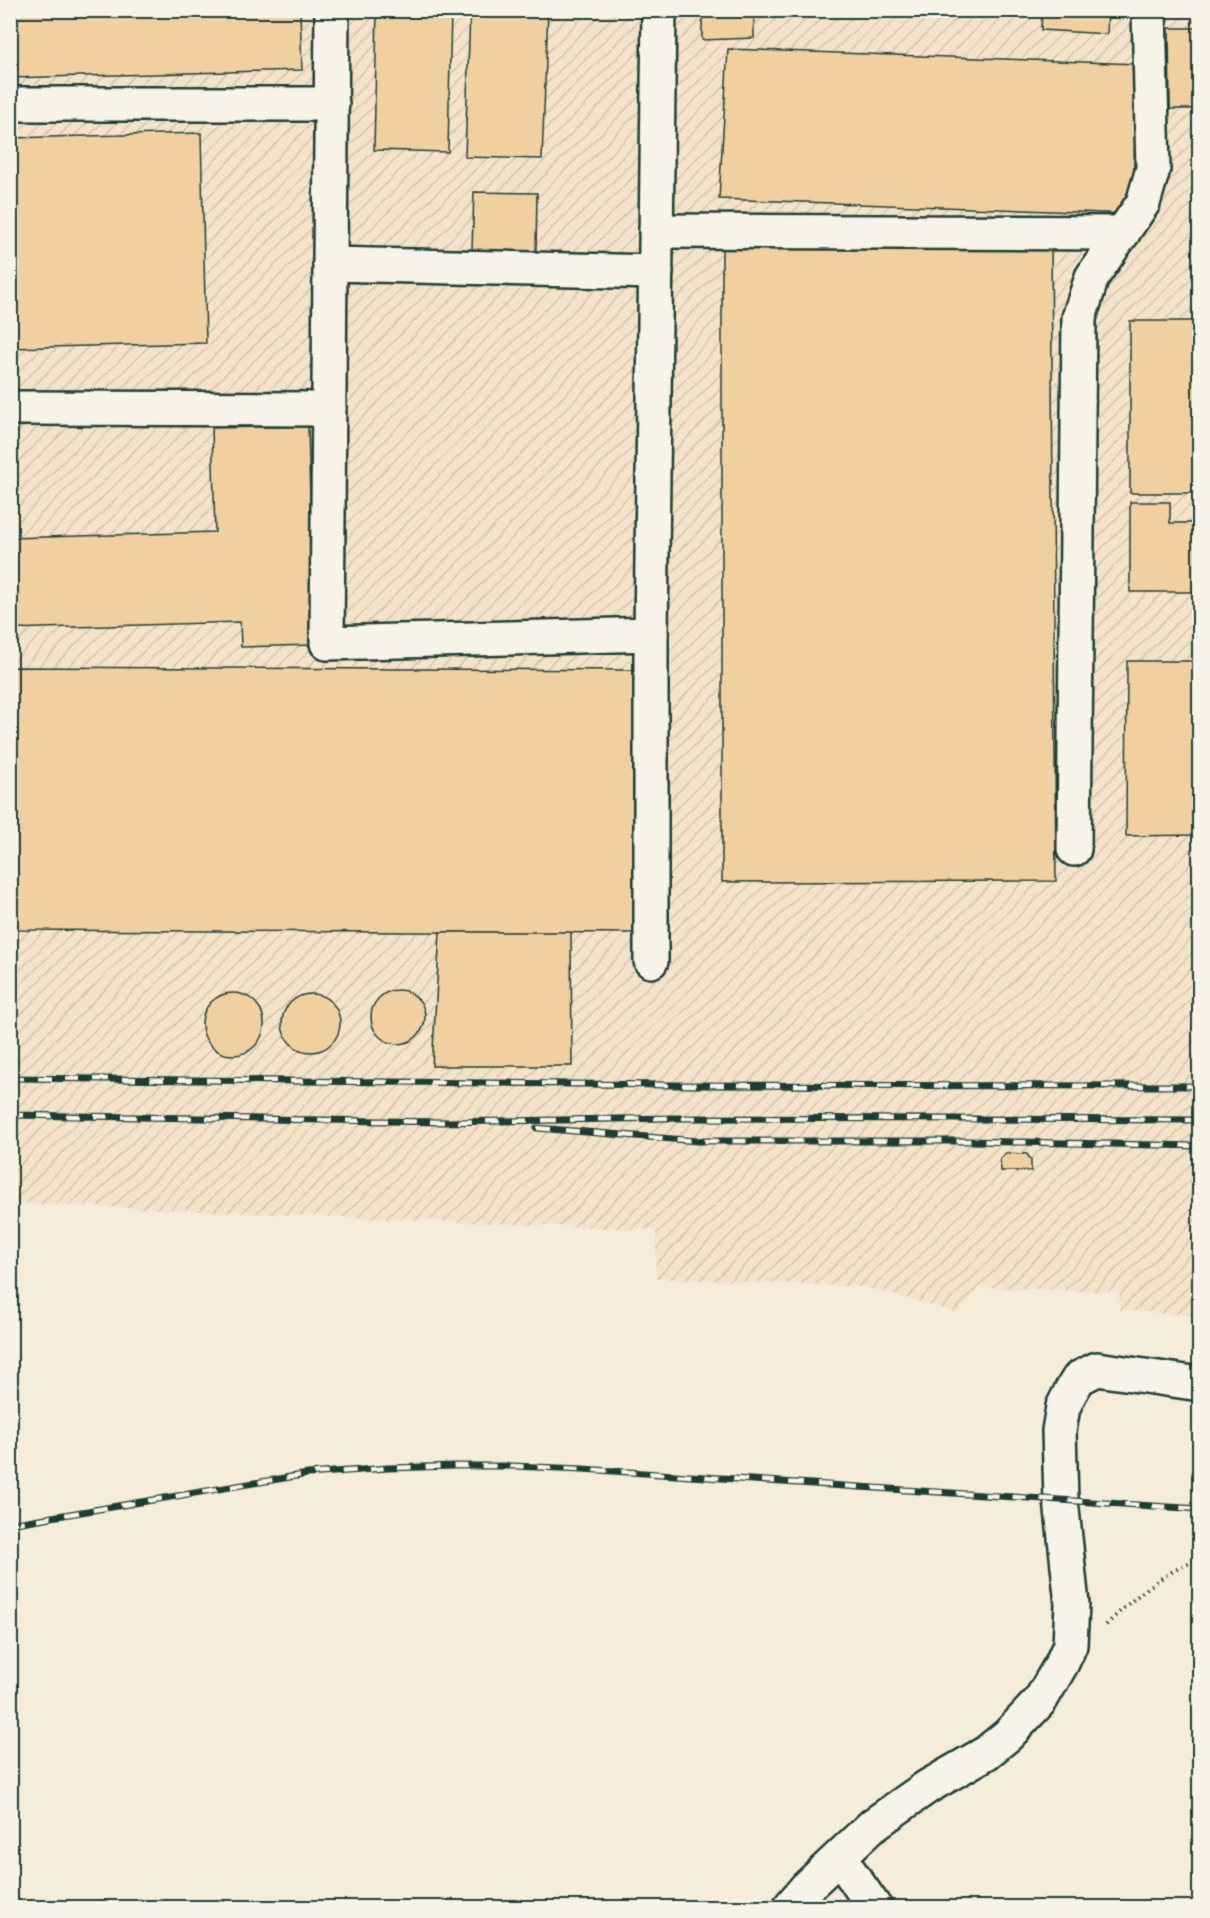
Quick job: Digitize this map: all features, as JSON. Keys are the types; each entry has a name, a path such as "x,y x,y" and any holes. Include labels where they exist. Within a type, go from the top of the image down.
{"street":[{"path":"332,10 327,643 651,634"},
{"path":"651,962 651,634 659,10"},
{"path":"1074,849 1079,318 1092,277 1143,203 1153,169 1149,10"},
{"path":"10,104 332,104"},
{"path":"656,231 1123,233"},
{"path":"330,264 656,272"},
{"path":"10,408 329,409"},
{"path":"789,1908 806,1888 873,1825 898,1806 986,1753 1008,1735 1040,1701 1062,1663 1070,1645 1072,1604 1061,1500 1059,1431 1063,1407 1079,1378 1097,1370 1200,1384"},
{"path":"840,1858 875,1908"}],"path":[{"path":"1106,1625 1155,1581 1179,1567 1200,1559"}],"shaded area":[{"path":"11,11 1199,11 1199,1316 1120,1310 1119,1292 979,1287 958,1313 865,1287 656,1278 656,1230 11,1203"}],"building":[{"path":"10,10 300,10 302,70 10,78"},
{"path":"377,10 451,10 448,152 374,150"},
{"path":"470,10 548,10 542,159 465,157"},
{"path":"702,10 754,10 754,38 702,40"},
{"path":"1042,10 1108,10 1107,34 1041,30"},
{"path":"1169,28 1200,28 1200,109 1170,109"},
{"path":"728,49 1138,64 1132,214 719,199"},
{"path":"201,133 206,343 10,348 10,138"},
{"path":"474,192 537,193 536,252 472,250"},
{"path":"722,236 1051,241 1056,881 722,882"},
{"path":"1130,321 1200,321 1200,493 1130,493"},
{"path":"308,426 314,645 241,647 240,622 10,629 10,538 215,532 212,428"},
{"path":"1130,502 1170,502 1170,523 1200,523 1200,592 1130,592"},
{"path":"1127,661 1199,661 1199,835 1126,836"},
{"path":"10,667 636,670 634,933 10,930"},
{"path":"440,932 571,932 572,1066 432,1066"},
{"path":"393,990 403,990 413,994 421,1002 425,1017 421,1032 413,1040 403,1044 393,1044 383,1040 375,1032 371,1022 371,1012 375,1002 383,994"},
{"path":"233,993 245,995 255,1002 262,1012 264,1024 262,1036 255,1046 245,1053 233,1055 221,1053 211,1046 204,1036 202,1024 204,1012 211,1002 221,995"},
{"path":"305,994 317,994 332,1002 340,1017 340,1029 332,1044 317,1052 305,1052 290,1044 282,1029 282,1017 290,1002"},
{"path":"1006,1153 1027,1154 1031,1160 1031,1171 1001,1171 1000,1159"}],"railway":[{"path":"10,1078 673,1085 1200,1086"},
{"path":"10,1115 443,1122 673,1118 1200,1120"},
{"path":"537,1128 697,1141 969,1141 1200,1146"},
{"path":"10,1524 308,1474 455,1466 582,1469 1200,1509"}]}
